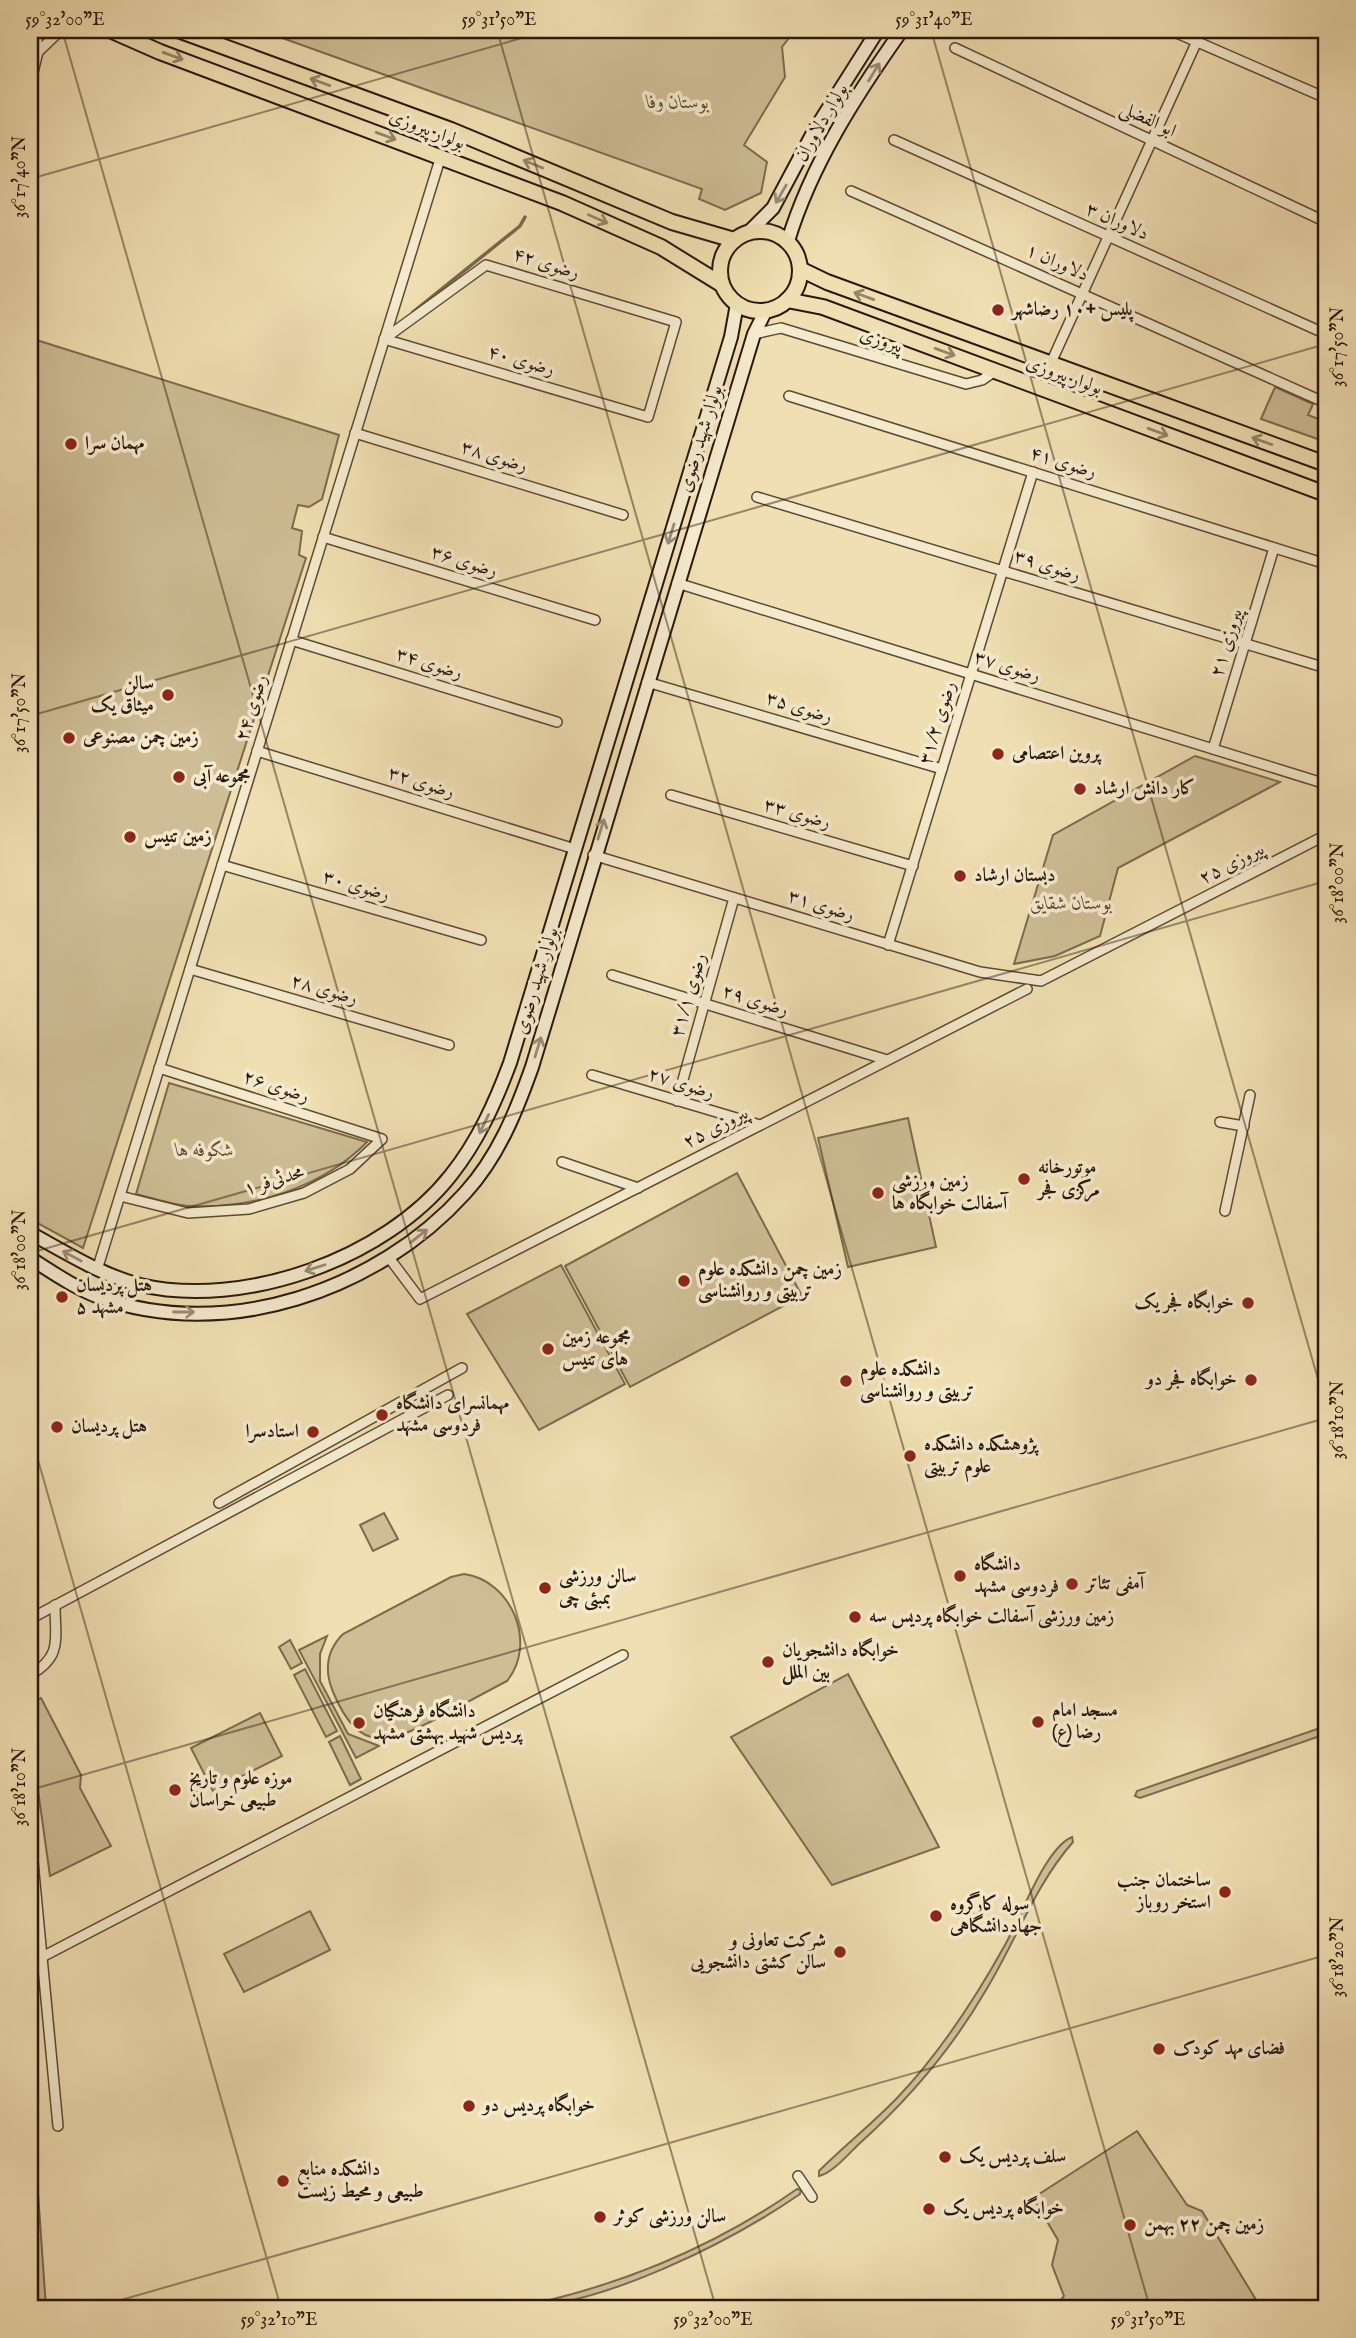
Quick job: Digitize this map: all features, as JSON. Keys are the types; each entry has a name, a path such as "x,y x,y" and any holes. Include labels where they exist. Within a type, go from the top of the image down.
{"main road":[{"name":"بولوار پیروزی","path":"110,30 160,52 562,203 661,247 722,284"},
{"name":"بولوار پیروزی","path":"178,30 451,130 672,222 734,240"},
{"path":"764,230 788,241 797,254 800,269 796,288 787,300 765,310 750,310 737,304 722,284 719,269 723,252 734,240 750,231 764,230"},
{"name":"بولوار پیروزی","path":"800,269 827,282 1326,464"},
{"name":"بولوار پیروزی","path":"787,300 823,307 1326,494"}],"street":[{"path":"30,84 38,52 36,30"},
{"path":"38,52 61,30"},
{"name":"بولوار دلاوران","path":"750,231 773,208 814,131 878,30"},
{"name":"بولوار دلاوران","path":"788,241 810,182 833,138 902,30"},
{"path":"1170,30 1326,99"},
{"path":"1051,365 1202,30"},
{"name":"ابو الفضلی","path":"955,48 1326,222"},
{"name":"دلاوران ۳","path":"894,140 1326,334"},
{"name":"رضوی ۲۴","path":"97,1270 441,156"},
{"name":"دلاوران ۱","path":"851,191 1326,403"},
{"name":"رضوی ۴۲","path":"384,339 486,265 676,322 648,417"},
{"name":"بولوار شهید رضوی","path":"30,1233 97,1270 140,1285 175,1289 220,1289 266,1283 324,1266 378,1240 450,1177 478,1138 499,1093 727,349 737,304"},
{"name":"بولوار شهید رضوی","path":"30,1258 98,1296 135,1307 173,1312 222,1312 271,1305 332,1287 390,1259 430,1227 467,1192 497,1149 520,1102 532,1067 593,855 754,334 765,310"},
{"name":"پیروزی","path":"754,334 781,328 965,384 982,380 995,371"},
{"name":"رضوی ۴۰","path":"384,339 648,417"},
{"name":"رضوی ۴۱","path":"789,396 1326,564"},
{"name":"رضوی ۳۸","path":"355,433 623,515"},
{"name":"رضوی ۳۱/۲","path":"888,945 1032,472"},
{"name":"رضوی ۳۹","path":"757,497 1326,668"},
{"name":"رضوی ۳۶","path":"323,537 594,620"},
{"name":"پیروزی ۲۱","path":"1213,749 1274,548"},
{"name":"رضوی ۳۷","path":"677,583 1326,784"},
{"name":"رضوی ۳۴","path":"291,640 557,722"},
{"name":"رضوی ۳۵","path":"647,682 942,769"},
{"name":"رضوی ۳۲","path":"257,751 575,849"},
{"name":"رضوی ۳۳","path":"671,795 913,866"},
{"name":"پیروزی ۲۵","path":"1041,981 1326,835"},
{"path":"575,849 593,855"},
{"name":"رضوی ۳۱","path":"593,855 979,972 1041,981"},
{"name":"رضوی ۳۰","path":"222,865 481,940"},
{"name":"رضوی ۳۱/۱","path":"677,1101 734,898"},
{"name":"رضوی ۲۸","path":"190,969 449,1045"},
{"name":"رضوی ۲۹","path":"612,975 887,1060"},
{"name":"پیروزی ۲۵","path":"390,1259 420,1299 1027,989"},
{"name":"رضوی ۲۶","path":"159,1068 382,1139"},
{"name":"رضوی ۲۷","path":"592,1075 760,1125"},
{"path":"1224,1211 1250,1095"},
{"path":"1220,1122 1244,1126"},
{"name":"محدثی‌فر ۱","path":"120,1196 188,1213 249,1209 304,1193 350,1170 382,1139"},
{"path":"562,1162 638,1188"},
{"path":"219,1503 462,1368"},
{"path":"30,1619 448,1395"},
{"path":"30,1675 46,1666 55,1654 55,1605"},
{"path":"30,1958 42,1957 623,1655"},
{"path":"30,1830 58,2126"},
{"path":"798,2176 812,2197"}],"green space":[{"name":"بوستان وفا","path":"260,30 795,30 782,47 785,77 744,145 767,162 761,193 725,210 699,199 702,189"},
{"path":"30,338 339,435 322,499 309,507 298,505 292,528 302,531 299,555 306,558 83,1248 30,1219"},
{"path":"1275,387 1313,404 1308,415 1326,422 1326,442 1261,419"},
{"name":"بوستان شقایق","path":"1195,756 1280,782 1118,868 1100,936 1055,956 1014,964 1053,835"},
{"name":"شکوفه ها","path":"169,1083 367,1142 329,1172 308,1183 262,1199 237,1204 189,1206 136,1194"},
{"name":"زمین ورزشی آسفالت خوابگاه ها","path":"908,1118 936,1247 848,1267 818,1138"},
{"name":"زمین چمن دانشکده علوم تربیتی و روانشناسی","path":"737,1173 802,1296 630,1387 565,1266"},
{"name":"مجموعه زمین های تنیس","path":"561,1265 625,1384 539,1430 467,1314"},
{"path":"384,1513 398,1539 373,1551 360,1525"},
{"path":"464,1574 481,1579 495,1588 515,1616 520,1649 516,1666 507,1681 406,1733 378,1738 365,1735 354,1727 343,1713 328,1676 328,1661 337,1640 343,1634 451,1577"},
{"path":"327,1636 320,1654 320,1681 348,1734 379,1746 356,1758 299,1650"},
{"path":"290,1640 302,1663 291,1669 279,1647"},
{"path":"305,1669 337,1731 326,1737 294,1675"},
{"path":"848,1674 939,1847 832,1885 731,1737"},
{"path":"41,1698 81,1775 80,1788 111,1846 50,1876 30,1733 30,1703"},
{"path":"260,1713 282,1756 213,1791 191,1748"},
{"path":"1326,1726 1326,1734 1140,1798 1135,1796 1137,1791"},
{"path":"340,1736 361,1779 350,1785 329,1742"},
{"path":"1072,1837 1073,1842 1048,1876 986,1990 945,2052 878,2126 835,2167 819,2176 819,2171 913,2081 942,2044 994,1965 1043,1869 1052,1855"},
{"path":"310,1911 330,1950 244,1992 224,1954"},
{"path":"30,2077 46,2308 30,2308"},
{"name":"زمین چمن ۲۲ بهمن","path":"1137,2131 1187,2205 1202,2211 1261,2308 1062,2308 1058,2303 1064,2296 1052,2265 1058,2240 1033,2198"},
{"path":"797,2189 801,2190 800,2194 771,2213 701,2252 662,2269 584,2297 546,2305 512,2308 587,2290 661,2264 731,2230"}],"waterway":[{"path":"413,312 520,226 525,217"}],"place":[{"name":"پلیس +۱۰ رضاشهر","path":"998,310"},
{"name":"مهمان سرا","path":"71,444"},
{"name":"سالن میثاق یک","path":"168,695"},
{"name":"زمین چمن مصنوعی","path":"69,738"},
{"name":"پروین اعتصامی","path":"998,754"},
{"name":"مجموعه آبی","path":"179,777"},
{"name":"کار دانش ارشاد","path":"1080,789"},
{"name":"زمین تنیس","path":"130,837"},
{"name":"دبستان ارشاد","path":"960,876"},
{"name":"موتورخانه مرکزی فجر","path":"1024,1179"},
{"name":"زمین ورزشی آسفالت خوابگاه ها","path":"878,1193"},
{"name":"زمین چمن دانشکده علوم تربیتی و روانشناسی","path":"684,1281"},
{"name":"هتل پردیسان ۵ مشهد","path":"62,1297"},
{"name":"خوابگاه فجر یک","path":"1248,1303"},
{"name":"مجموعه زمین های تنیس","path":"548,1349"},
{"name":"خوابگاه فجر دو","path":"1251,1380"},
{"name":"دانشکده علوم تربیتی و روانشناسی","path":"846,1381"},
{"name":"مهمانسرای دانشگاه فردوسی مشهد","path":"382,1415"},
{"name":"هتل پردیسان","path":"57,1427"},
{"name":"استادسرا","path":"313,1432"},
{"name":"پژوهشکده دانشکده علوم تربیتی","path":"910,1456"},
{"name":"دانشگاه فردوسی مشهد","path":"960,1576"},
{"name":"آمفی تئاتر","path":"1072,1584"},
{"name":"سالن ورزشی بمبئی چی","path":"545,1588"},
{"name":"زمین ورزشی آسفالت خوابگاه پردیس سه","path":"855,1617"},
{"name":"خوابگاه دانشجویان بین الملل","path":"768,1662"},
{"name":"مسجد امام رضا (ع)","path":"1038,1722"},
{"name":"دانشگاه فرهنگیان پردیس شهید بهشتی مشهد","path":"359,1723"},
{"name":"موزه علوم و تاریخ طبیعی خراسان","path":"175,1790"},
{"name":"ساختمان جنب استخر روباز","path":"1225,1892"},
{"name":"سوله کارگروه جهاددانشگاهی","path":"936,1916"},
{"name":"شرکت تعاونی و سالن کشتی دانشجویی","path":"840,1952"},
{"name":"فضای مهد کودک","path":"1159,2049"},
{"name":"خوابگاه پردیس دو","path":"469,2106"},
{"name":"سلف پردیس یک","path":"945,2157"},
{"name":"دانشکده منابع طبیعی و محیط زیست","path":"283,2181"},
{"name":"خوابگاه پردیس یک","path":"929,2209"},
{"name":"سالن ورزشی کوثر","path":"600,2217"},
{"name":"زمین چمن ۲۲ بهمن","path":"1130,2225"}]}
